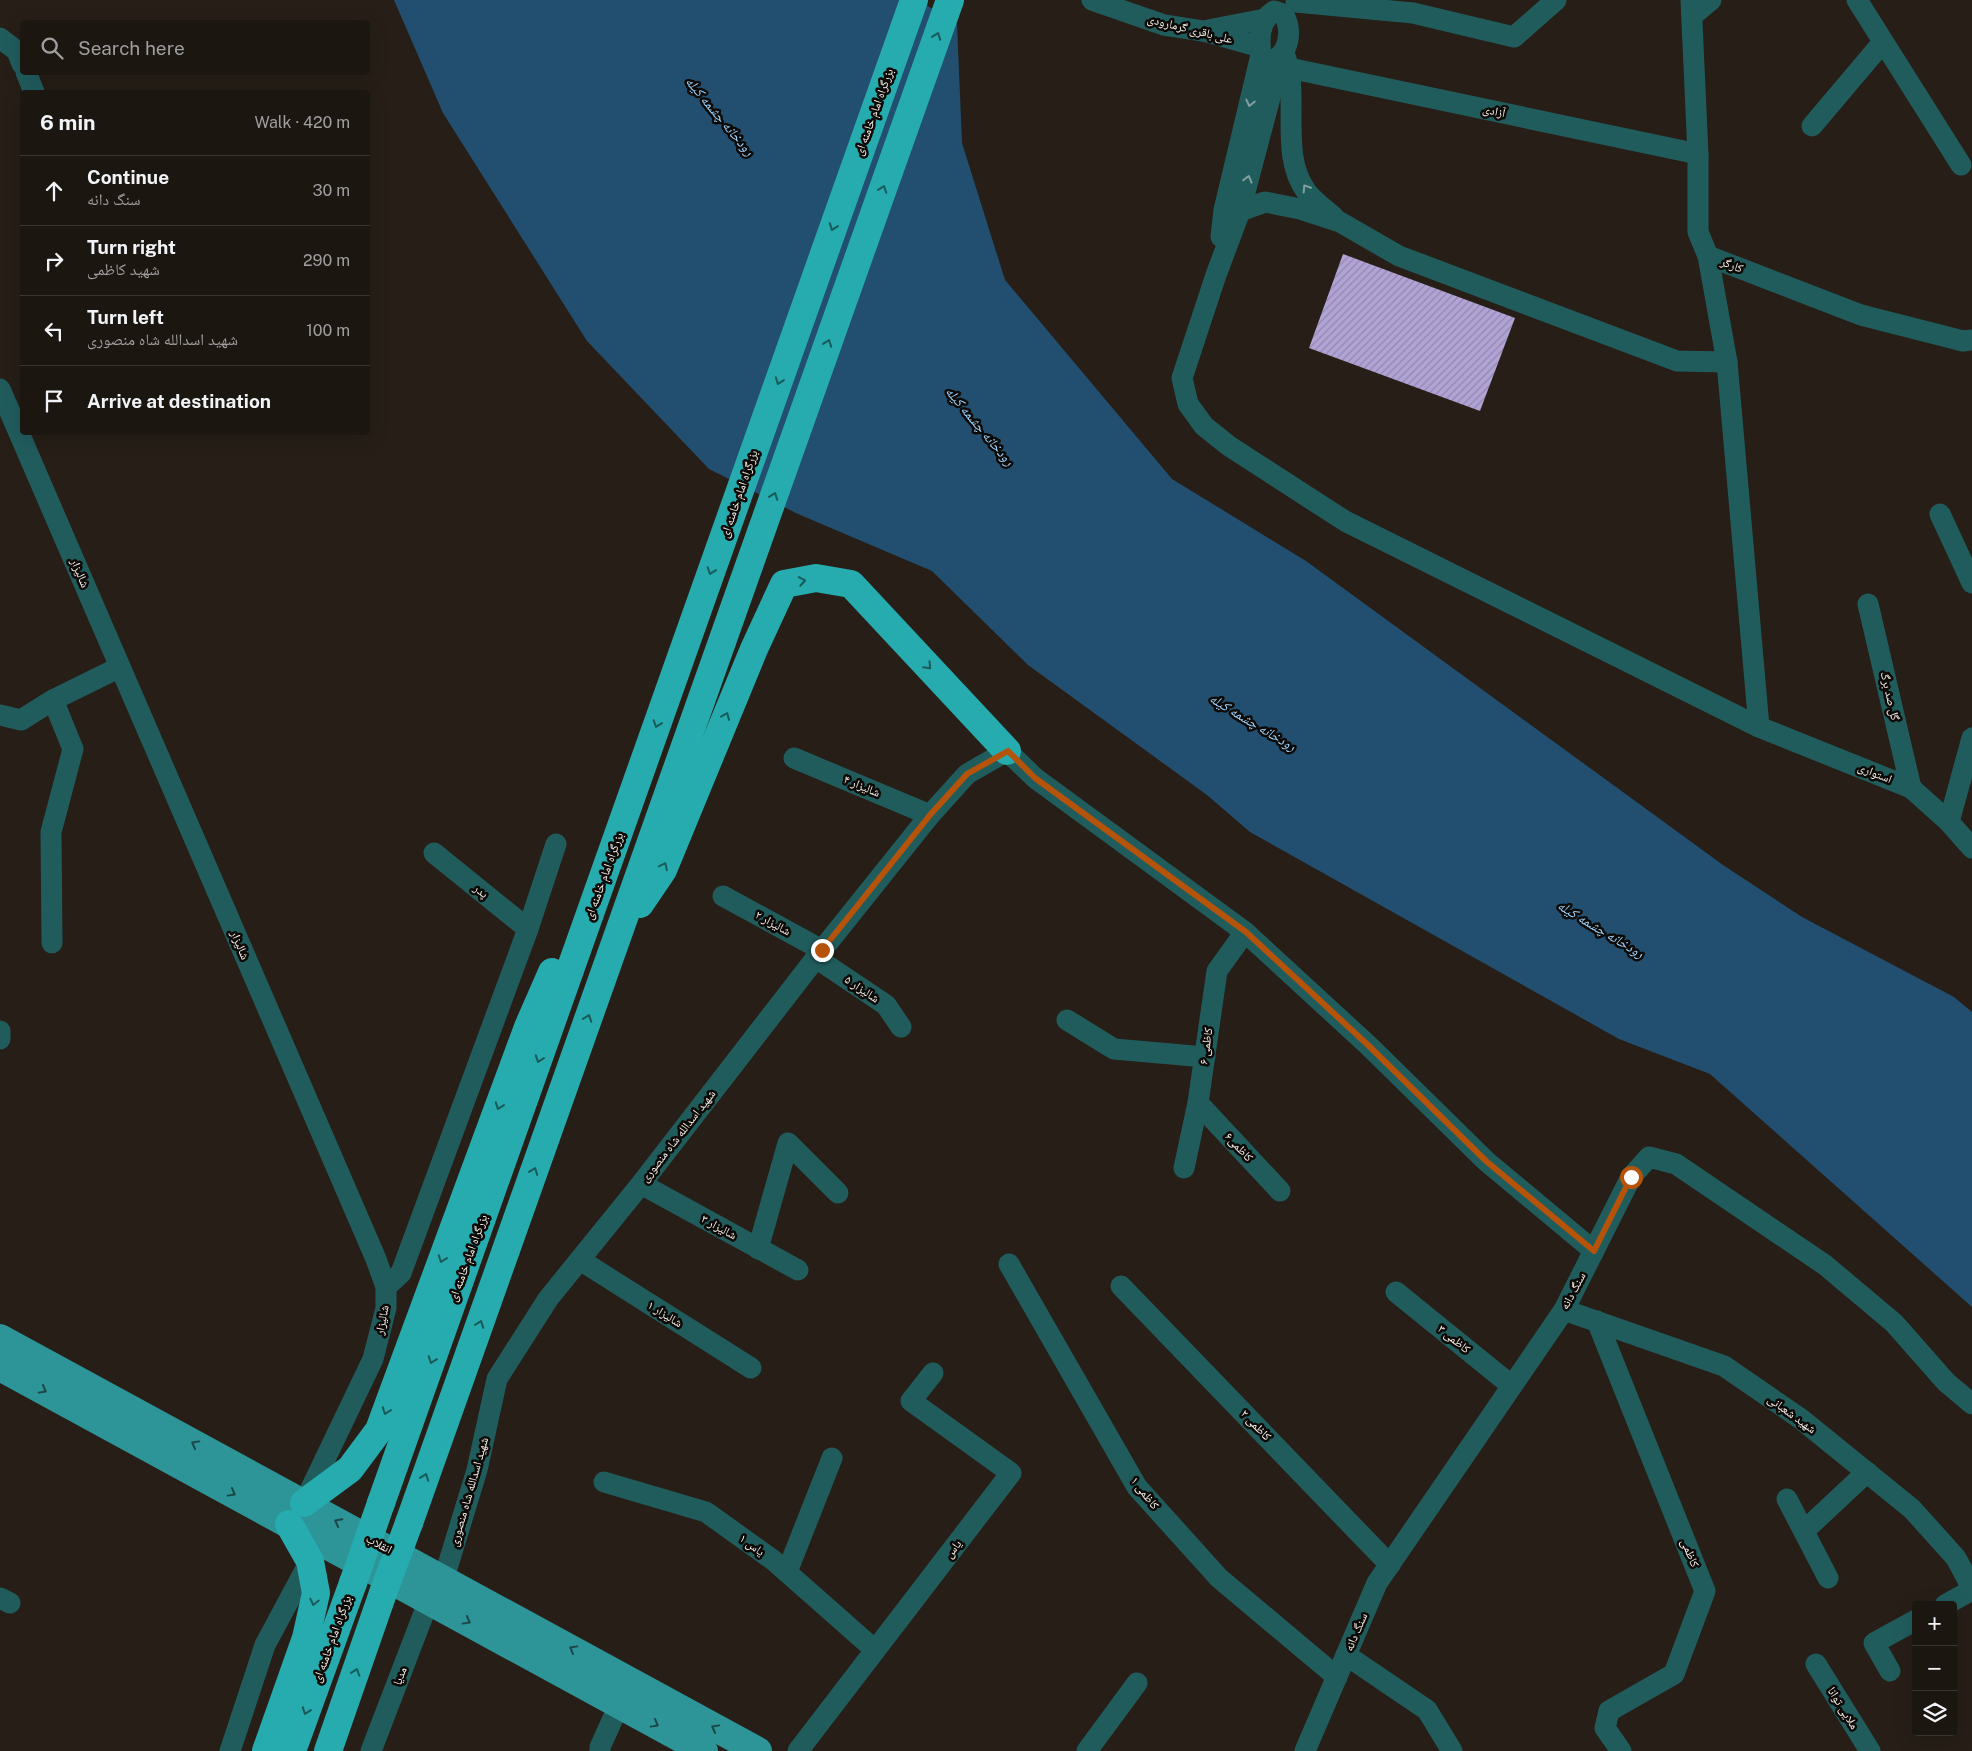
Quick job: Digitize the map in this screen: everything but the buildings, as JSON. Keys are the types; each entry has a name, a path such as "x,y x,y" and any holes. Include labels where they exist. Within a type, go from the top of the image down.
{"highway":[{"name":"بزرگراه امام خامنه ای","path":"292,1751 914,0"},
{"path":"328,1751 950,0"},
{"path":"618,936 663,870 754,649 784,584 816,578 851,584 1008,751"},
{"path":"266,1751 308,1629 316,1593 310,1561 296,1514 350,1469 379,1430 528,1027 641,772"}],"main road":[{"name":"انقلاب","path":"0,1338 296,1514"},
{"name":"انقلاب","path":"0,1367 296,1514 436,1589 758,1751"},
{"name":"انقلاب","path":"436,1589 619,1705 704,1751"}],"street":[{"name":"علی باقری گرمارودی","path":"1092,0 1164,25 1203,31 1275,56"},
{"path":"1203,31 1280,7 1413,13 1514,37 1556,0"},
{"path":"1692,8 1711,0"},
{"path":"1857,0 1961,165"},
{"path":"1216,275 1224,210 1275,56 1288,31 1280,7"},
{"path":"1280,7 1260,38 1275,56 1296,170 1306,191 1340,222"},
{"name":"کارگر","path":"1692,8 1698,154 1698,232 1708,256 1860,315 1963,341 1972,340"},
{"path":"0,38 17,51 20,59"},
{"path":"1812,126 1883,42"},
{"path":"1216,275 1240,211 1275,56"},
{"name":"آزادی","path":"1275,56 1698,154"},
{"path":"27,75 33,90"},
{"path":"1240,211 1265,202 1300,209 1340,222 1399,256 1677,362 1726,362"},
{"path":"1708,256 1726,362 1759,727"},
{"name":"استواری","path":"1216,275 1182,378 1188,404 1204,426 1229,446 1345,521 1759,727 1911,788 1949,822 1972,848"},
{"name":"شالیزار","path":"0,389 372,1250 386,1287 386,1308 373,1359 296,1514"},
{"path":"1940,514 1972,583"},
{"name":"گل صد برگ","path":"1868,604 1911,788"},
{"path":"0,715 21,720 53,700 120,667"},
{"path":"52,942 51,832 73,749 53,700"},
{"path":"1949,822 1972,738"},
{"path":"1008,751 1035,778 1246,932 1369,1046 1486,1161 1594,1251"},
{"name":"شهید اسدالله شاه منصوری","path":"436,1589 477,1470 497,1379 548,1299 641,1184 819,954 930,815 967,774 1008,751"},
{"name":"شالیزار ۴","path":"794,758 930,815"},
{"path":"386,1287 401,1273 528,929 556,844"},
{"name":"پدر","path":"434,853 528,929"},
{"name":"شالیزار ۲","path":"723,896 819,954"},
{"name":"کاظمی ۶","path":"1184,1168 1198,1102 1216,971 1246,932"},
{"name":"شالیزار ۵","path":"819,954 886,1006 901,1027"},
{"path":"1067,1020 1114,1049 1204,1057"},
{"path":"0,1031 0,1039"},
{"name":"کاظمی۶","path":"1198,1102 1280,1191"},
{"path":"758,1249 788,1143 838,1193"},
{"name":"سنگ دانه","path":"1305,1751 1377,1584 1564,1310 1631,1177 1649,1157 1676,1164 1825,1265 1894,1323 1946,1382 1972,1404"},
{"name":"شالیزار ۳","path":"641,1184 798,1270"},
{"name":"شالیزار ۱","path":"580,1260 750,1368"},
{"name":"کاظمی ۱","path":"1009,1264 1137,1486 1219,1578 1337,1676"},
{"name":"کاظمی ۲","path":"1122,1286 1390,1565"},
{"name":"کاظمی ۳","path":"1396,1292 1512,1386"},
{"name":"شهید شعبانی","path":"1564,1310 1724,1366 1802,1419 1912,1509 1956,1558 1972,1589"},
{"name":"کاظمی","path":"1597,1321 1705,1591 1674,1674 1609,1711 1605,1728 1621,1751"},
{"name":"یاس","path":"798,1751 1011,1473 911,1401 933,1373"},
{"path":"787,1572 832,1458"},
{"path":"1804,1531 1867,1472"},
{"name":"یاس ۱","path":"604,1482 706,1512 773,1560 875,1650"},
{"path":"1787,1499 1828,1578"},
{"path":"230,1751 265,1645 310,1561"},
{"name":"مدیا","path":"371,1751 436,1589"},
{"path":"1952,1601 1972,1589"},
{"path":"1890,1671 1874,1643 1912,1622"},
{"path":"1346,1655 1427,1710 1452,1751"},
{"name":"ملایی توانا","path":"1816,1664 1870,1751"},
{"path":"1087,1751 1137,1683"},
{"path":"600,1751 600,1747 619,1705"}],"water":[{"name":"رودخانه چشمه کیله","path":"394,0 918,0 957,24 962,143 1005,280 1172,479 1306,561 1723,865 1802,917 1954,997 1972,1012 1972,1307 1710,1074 1619,1039 1250,832 1207,795 1028,665 932,571 798,514 709,469 587,341 443,113"}],"route":[{"path":"822,950 930,815 967,774 1008,751 1035,778 1246,932 1369,1046 1486,1161 1594,1251 1631,1177"}]}
